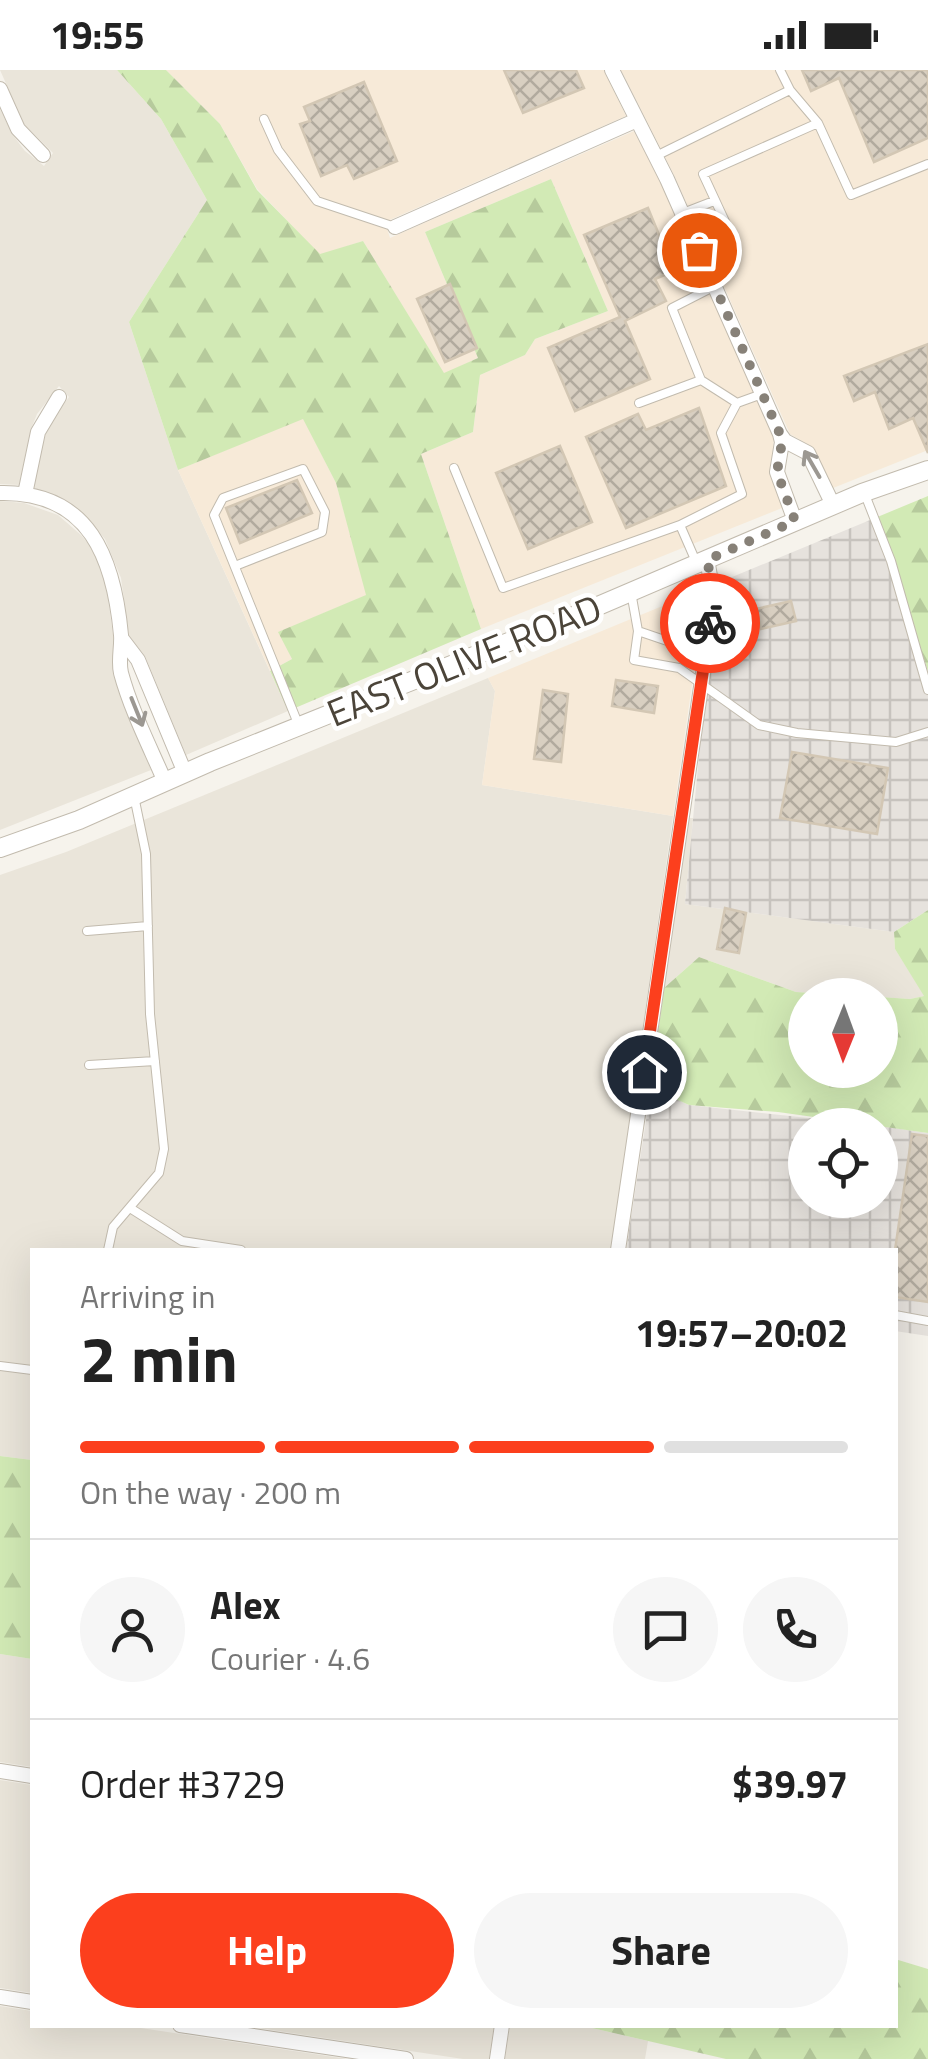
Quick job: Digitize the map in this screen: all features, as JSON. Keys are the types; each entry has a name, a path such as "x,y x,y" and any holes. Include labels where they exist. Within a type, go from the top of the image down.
{"street":[{"path":"612,70 683,213 780,434 777,472 795,521"},
{"path":"0,89 18,130 42,155"},
{"path":"394,227 638,120"},
{"path":"26,494 38,432 59,397"},
{"path":"780,434 808,453 833,505"},
{"name":"EAST OLIVE ROAD","path":"0,848 631,592 864,492 928,470"},
{"path":"0,493 26,494 61,508 87,528 98,543 114,581 122,639 120,670 165,782"},
{"path":"618,1248 714,593 702,562"},
{"path":"122,639 138,660 185,773"},
{"path":"0,1771 30,1776"},
{"path":"0,1997 30,2002"},
{"path":"200,2028 406,2059"},
{"path":"497,2059 502,2028"}],"lane":[{"path":"780,70 790,90 818,123 851,195 928,164"},
{"path":"656,156 790,90"},
{"path":"264,118 278,150 317,201 394,227"},
{"path":"735,243 703,174 818,123"},
{"path":"683,213 714,202"},
{"path":"715,286 672,308 701,380 736,403"},
{"path":"639,403 701,380"},
{"path":"454,468 503,588 680,525 742,494 721,433 736,403 763,394"},
{"path":"235,566 322,532 324,512 303,469 223,498 214,514 299,726"},
{"path":"864,492 891,561 928,690"},
{"path":"680,525 702,562"},
{"path":"631,592 638,631 634,660 653,660 679,668 759,725 896,742 928,732"},
{"path":"638,631 682,646 706,648"},
{"path":"679,668 682,646"},
{"path":"108,1248 113,1228 159,1173 163,1161 146,854 134,796"},
{"path":"87,931 148,926"},
{"path":"88,1065 155,1061"},
{"path":"130,1208 182,1241 227,1248"},
{"path":"898,1315 928,1320"},
{"path":"0,1366 30,1370"}],"shaded area":[{"path":"0,70 117,70 161,119 207,200 129,322 178,470 288,711 186,755 145,656 129,636 121,578 105,539 64,499 34,488 49,424 69,397 59,386 37,414 19,485 0,484 0,109 25,151 44,166 53,153 24,124"},
{"path":"166,70 604,70 626,116 385,222 390,238 634,131 774,438 770,473 782,508 481,629 421,454 473,432 480,375 525,355 535,339 608,311 551,179 425,232 478,358 444,374 363,241 320,255 257,189 220,124"},
{"path":"621,70 928,70 928,450 833,488 814,448 790,434 674,175"},
{"path":"303,418 336,483 367,595 279,632 292,659 270,671 178,470"},
{"path":"0,501 24,503 58,515 92,548 106,583 114,642 113,674 151,770 0,830"},
{"path":"875,518 928,671 928,910 894,932 685,904 702,724 721,601 720,582"},
{"path":"706,588 673,816 482,785 495,691 488,678"},
{"path":"488,678 495,691 482,785 673,816 611,1248 30,1248 30,1460 0,1456 0,875 66,852"},
{"path":"687,818 693,818 685,904 894,932 895,949 925,996 898,998 898,978 788,978 788,989 699,957 664,988"},
{"path":"651,1088 689,1105 788,1116 788,1218 898,1218 898,1129 928,1133 928,1336 898,1331 898,1248 626,1248"},
{"path":"0,1654 30,1659 30,1767 0,1762"},
{"path":"0,1780 30,1785 30,1993 0,1988"},
{"path":"0,2006 30,2011 30,2028 141,2028 347,2059 0,2059"},
{"path":"259,2028 494,2028 489,2059 463,2059"},
{"path":"510,2028 592,2028 648,2041 645,2059 505,2059"}],"green space":[{"path":"117,70 166,70 220,124 257,190 320,254 363,241 444,373 478,358 425,232 551,179 608,311 535,339 525,355 480,375 473,432 421,454 481,629 288,711 270,671 292,659 278,632 366,595 336,483 303,419 178,470 129,322 207,200 161,119"},
{"path":"928,496 928,671 875,518"},
{"path":"928,910 928,1133 898,1129 898,1108 788,1108 788,1113 689,1105 651,1088 664,988 699,957 788,989 788,1088 898,1088 898,998 924,996 895,949 894,932"},
{"path":"0,1456 30,1460 30,1659 0,1654"},
{"path":"898,1960 928,1969 928,2059 726,2059 592,2028 898,2028"}],"building":[{"path":"504,70 576,70 584,88 523,113"},
{"path":"802,70 928,70 928,138 874,162 839,78 811,91"},
{"path":"364,82 397,161 354,179 347,165 321,176 300,124 310,121 304,107"},
{"path":"648,208 674,271 655,279 666,301 625,321 650,379 575,411 548,348 620,317 584,235"},
{"path":"450,284 477,348 445,362 417,299"},
{"path":"928,344 928,453 913,418 889,429 875,392 854,401 844,376"},
{"path":"699,408 726,486 626,528 586,437 638,414 646,430"},
{"path":"560,446 592,522 528,549 496,473"},
{"path":"297,480 312,513 240,543 226,508"},
{"path":"791,601 796,621 761,629 756,609"},
{"path":"616,680 658,686 654,713 612,706"},
{"path":"543,690 568,694 561,762 534,759"},
{"path":"792,752 888,768 877,834 780,818"},
{"path":"725,908 746,913 739,953 717,949"},
{"path":"912,1134 928,1136 928,1302 898,1297 895,1248"}],"way so far":[{"path":"699,250 780,434 777,472 795,521 707,560 714,593 710,623"}],"route":[{"path":"644,1072 710,623"}]}
